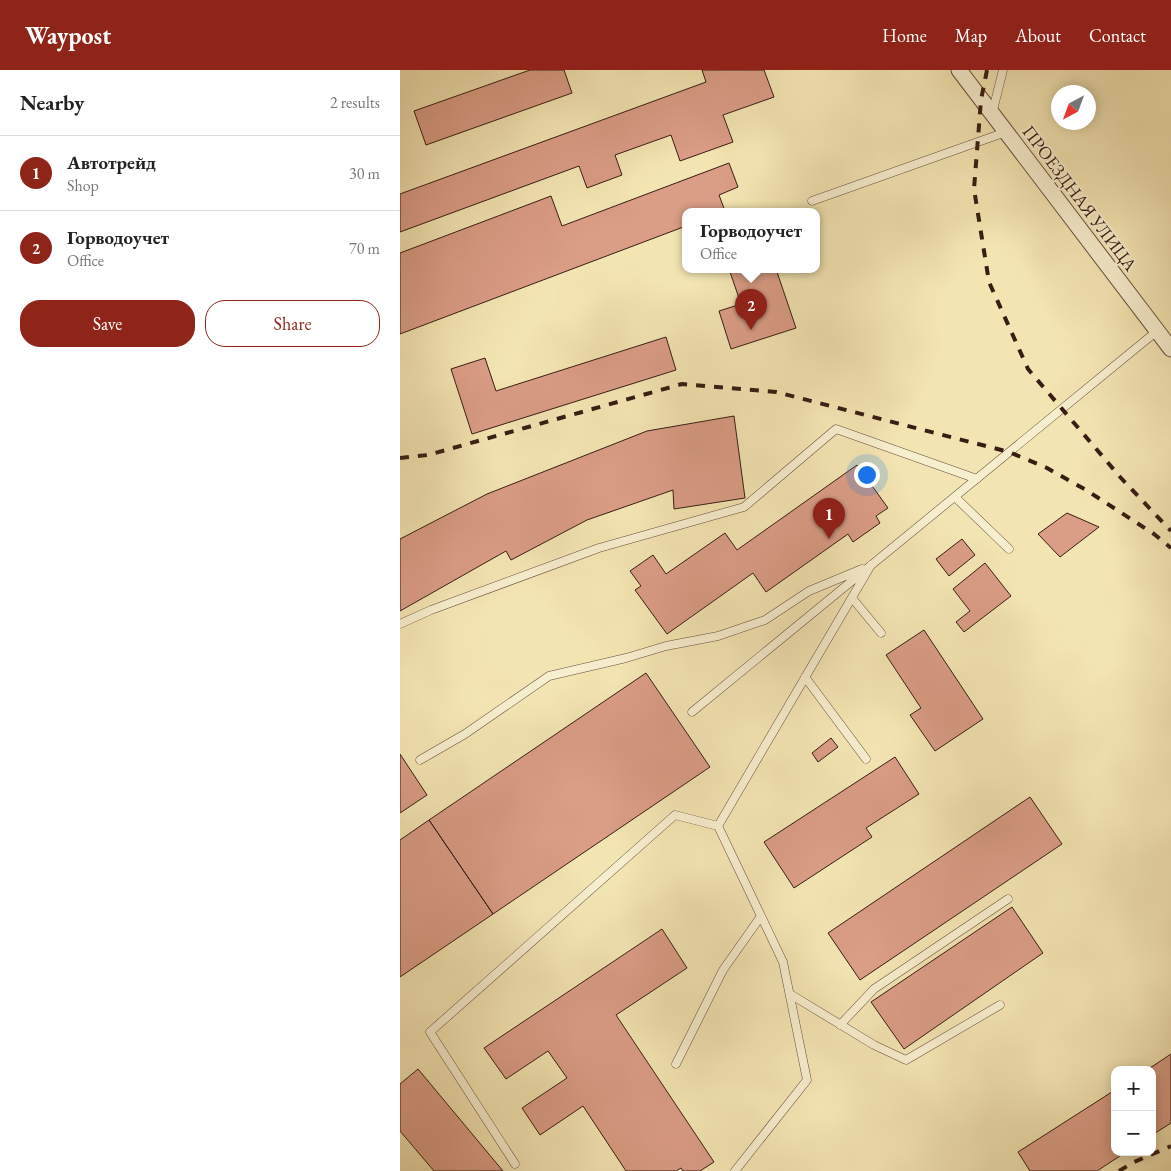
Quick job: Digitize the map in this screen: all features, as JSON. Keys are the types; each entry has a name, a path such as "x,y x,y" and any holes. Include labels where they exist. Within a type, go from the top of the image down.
{"street":[{"name":"ПРОЕЗДНАЯ УЛИЦА","path":"959,70 1171,349"}],"lane":[{"path":"992,114 1003,70"},
{"path":"812,201 1006,132"},
{"path":"692,712 1157,331"},
{"path":"400,624 431,610 599,548 744,508 836,429 976,479"},
{"path":"955,497 1009,549"},
{"path":"718,826 871,565"},
{"path":"420,760 465,734 549,676 626,658 666,646 718,636 765,620 809,591 871,565"},
{"path":"852,598 881,633"},
{"path":"805,677 866,759"},
{"path":"515,1164 430,1032 675,815 718,826"},
{"path":"718,826 783,962 807,1080 735,1171"},
{"path":"840,1025 874,989 1008,899"},
{"path":"676,1064 723,970 761,916"},
{"path":"790,994 874,1045 906,1060 1000,1005"}],"building":[{"path":"530,70 564,70 572,93 426,145 414,111"},
{"path":"702,70 764,70 774,97 723,115 733,142 680,161 671,135 615,155 622,175 587,188 579,166 400,232 400,194 706,82"},
{"path":"729,163 738,187 719,195 724,208 682,208 682,228 400,334 400,253 551,196 562,226"},
{"path":"730,273 777,273 796,328 731,349 719,311 741,304"},
{"path":"666,337 676,370 472,434 451,369 485,358 496,391"},
{"path":"734,416 745,498 674,509 673,490 587,520 511,560 506,551 400,611 400,539 487,494 647,431"},
{"path":"857,465 888,508 876,516 880,523 853,542 848,534 766,592 753,573 667,634 635,590 641,586 630,571 653,555 666,574 725,533 737,550"},
{"path":"1067,513 1099,527 1060,557 1038,534"},
{"path":"962,539 975,555 949,576 936,559"},
{"path":"985,563 1011,596 964,632 956,622 970,611 953,589"},
{"path":"924,630 983,719 935,751 910,715 921,708 886,655"},
{"path":"646,673 710,767 493,914 429,820"},
{"path":"831,738 838,747 818,762 812,753"},
{"path":"400,754 427,795 400,813"},
{"path":"895,757 919,794 866,828 872,837 794,888 764,842"},
{"path":"1030,797 1062,844 860,980 828,933"},
{"path":"429,820 493,914 400,977 400,840"},
{"path":"1012,907 1043,953 904,1049 871,1002"},
{"path":"662,929 687,968 616,1015 714,1162 700,1171 683,1171 681,1168 676,1171 626,1171 583,1106 540,1135 522,1108 567,1078 548,1051 506,1079 484,1048"},
{"path":"1171,1054 1171,1123 1156,1132 1156,1066 1153,1066"},
{"path":"418,1069 503,1171 434,1171 400,1131 400,1084"},
{"path":"1111,1093 1111,1156 1120,1156 1097,1171 1030,1171 1018,1152"}],"railway":[{"path":"987,70 981,100 974,189 989,282 1028,369 1121,478 1171,531"},
{"path":"400,458 428,455 682,384 776,392 1009,452 1047,468 1086,490 1154,534 1171,548"},
{"path":"1119,1171 1134,1162 1171,1146"}],"place":[{"name":"Горводоучет","path":"751,330"},
{"name":"Автотрейд","path":"829,539"}]}
